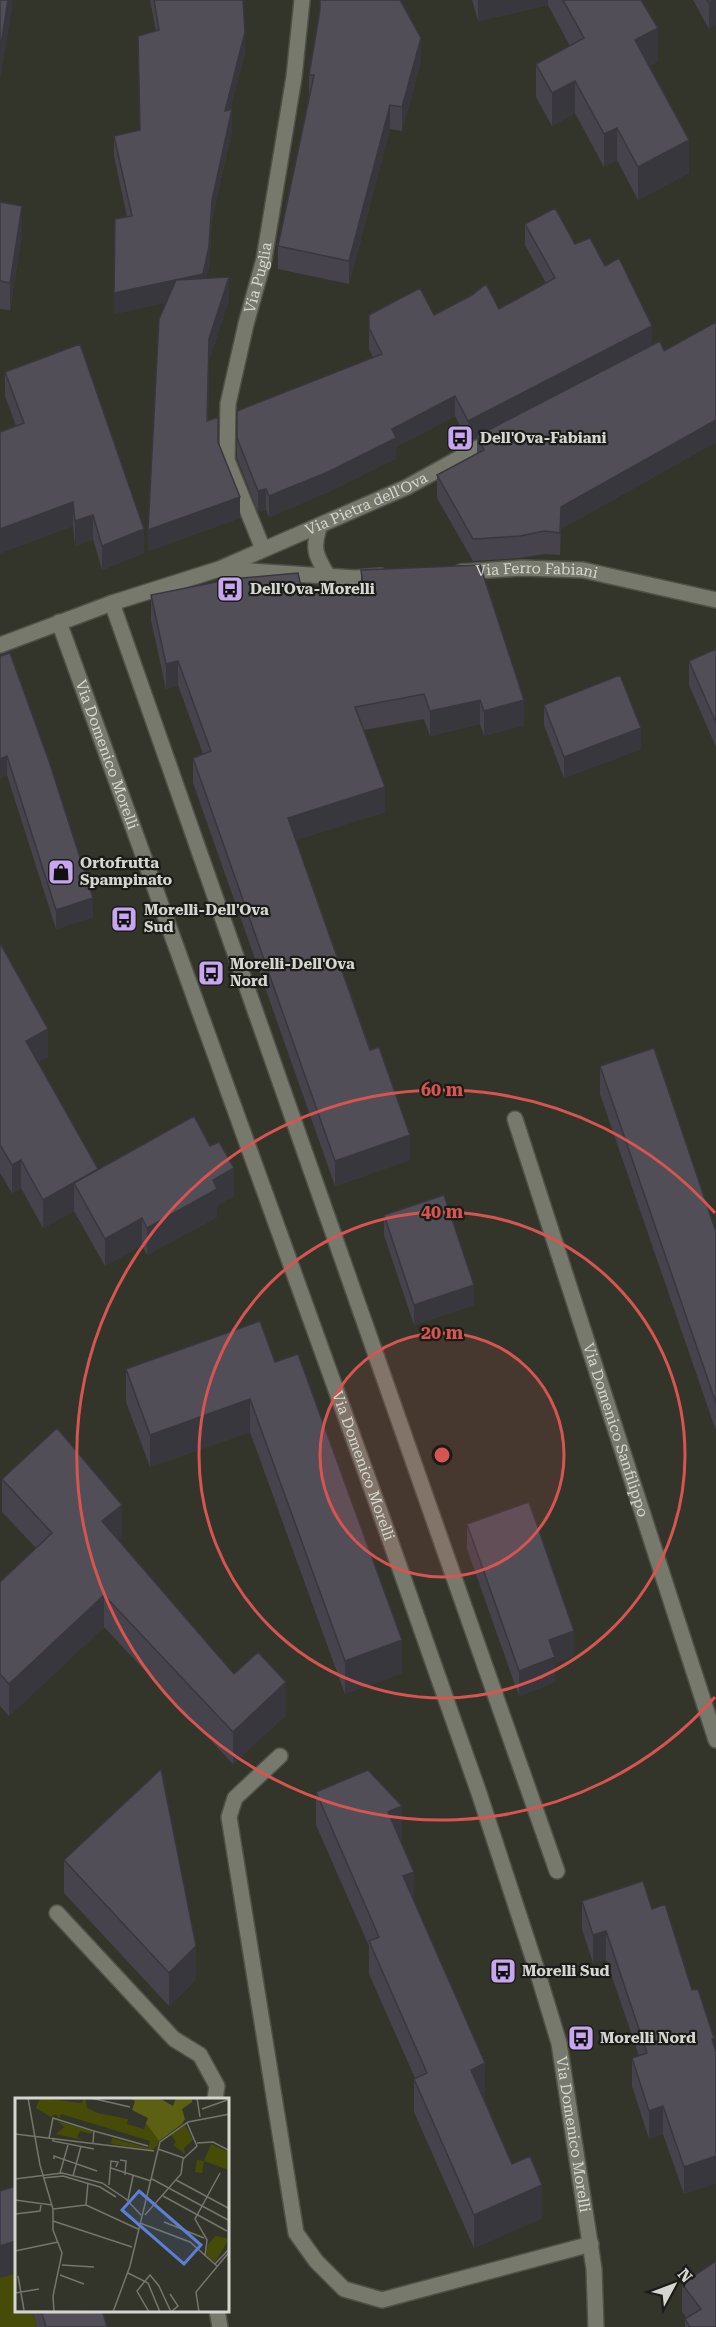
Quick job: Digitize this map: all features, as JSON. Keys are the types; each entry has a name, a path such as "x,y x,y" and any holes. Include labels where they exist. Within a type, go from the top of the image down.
{"street":[{"name":"Via Puglia","path":"263,549 227,460 228,404 246,324 264,259 294,77 302,0"},
{"name":"Via Pietra dell'Ova","path":"0,645 112,603 219,569 407,487 510,430"},
{"path":"320,525 314,542 316,554 328,576"},
{"name":"Via Ferro Fabiani","path":"450,572 522,568 583,570 716,600"},
{"path":"219,569 355,578 390,576"},
{"path":"112,603 557,1871"},
{"name":"Via Domenico Morelli","path":"58,622 383,1520 479,1793 535,1964 559,2043 591,2244 596,2327"},
{"name":"Via Domenico Sanfilippo","path":"515,1119 716,1740"},
{"path":"280,1756 235,1798 229,1817 296,2233 316,2261 344,2289 382,2300 591,2244"},
{"path":"57,1913 174,2039 200,2055 217,2086 215,2098"},
{"path":"217,2312 220,2327"}],"shaded area":[{"path":"15,2273 15,2312 32,2312 37,2327 0,2327 0,2278"}],"building":[{"path":"0,0 8,0 0,50"},
{"path":"154,0 243,0 245,32 225,111 232,109 212,200 209,246 203,274 114,293 115,219 132,216 114,136 140,130 138,36 159,30"},
{"path":"320,0 400,0 421,38 402,107 390,105 349,261 278,246 314,75 309,75"},
{"path":"563,0 641,0 658,28 635,40 689,140 638,167 617,128 604,134 575,81 552,93 536,64 584,38"},
{"path":"0,202 22,206 10,283 0,281"},
{"path":"555,208 575,244 590,238 605,266 619,258 652,326 468,421 455,396 392,429 396,438 328,472 269,496 266,489 258,491 237,438 237,411 382,354 369,328 369,315 420,288 434,315 472,295 486,284 499,309 555,278 525,224"},
{"path":"229,277 209,339 207,421 218,417 218,442 240,497 148,530 159,319 176,280"},
{"path":"716,322 716,420 561,507 560,533 544,531 520,536 473,539 437,475 484,450 477,436 660,341 664,351"},
{"path":"80,344 144,529 102,546 93,515 75,521 73,502 0,529 0,432 24,423 5,372"},
{"path":"480,565 524,700 484,711 480,700 430,711 424,694 355,707 385,787 288,818 370,1050 379,1047 410,1135 335,1161 193,758 211,751 178,661 166,664 151,595 231,579 298,573 302,591 364,592 361,570"},
{"path":"716,649 716,723 689,661"},
{"path":"10,653 49,761 93,898 56,910 7,756 0,759 0,656"},
{"path":"620,675 641,728 564,757 544,705"},
{"path":"0,943 48,1029 26,1041 98,1169 43,1200 21,1160 12,1165 0,1145"},
{"path":"654,1048 716,1232 716,1403 600,1066"},
{"path":"194,1116 210,1146 219,1142 234,1168 213,1180 217,1189 147,1228 142,1218 105,1239 74,1183"},
{"path":"444,1195 474,1285 414,1305 384,1215"},
{"path":"260,1321 275,1362 298,1354 402,1640 345,1661 250,1399 150,1435 126,1369"},
{"path":"57,1428 122,1505 102,1521 234,1674 258,1652 286,1682 233,1732 104,1595 9,1684 0,1674 0,1582 52,1533 2,1479"},
{"path":"529,1502 574,1631 549,1640 555,1657 519,1671 467,1524"},
{"path":"161,1769 196,1946 169,1973 64,1860"},
{"path":"368,1770 402,1806 388,1812 414,1872 403,1876 485,2063 471,2070 512,2164 530,2156 542,2185 474,2215 414,2079 427,2073 369,1941 379,1937 316,1792"},
{"path":"643,1881 652,1909 665,1904 692,1990 698,1989 714,2038 712,2039 716,2052 716,2156 684,2167 663,2106 649,2111 632,2058 647,2053 606,1931 593,1935 582,1901"},
{"path":"15,2186 15,2241 0,2246 0,2191"},
{"path":"716,2261 716,2327 690,2327 685,2319 701,2309 682,2284"},
{"path":"42,2312 103,2312 107,2327 46,2327"}],"place":[{"name":"Dell'Ova-Fabiani","path":"460,438"},
{"name":"Dell'Ova-Morelli","path":"230,589"},
{"name":"Ortofrutta Spampinato","path":"61,872"},
{"name":"Morelli-Dell'Ova Sud","path":"124,919"},
{"name":"Morelli-Dell'Ova Nord","path":"211,973"},
{"name":"Morelli Sud","path":"503,1971"},
{"name":"Morelli Nord","path":"581,2038"}]}
